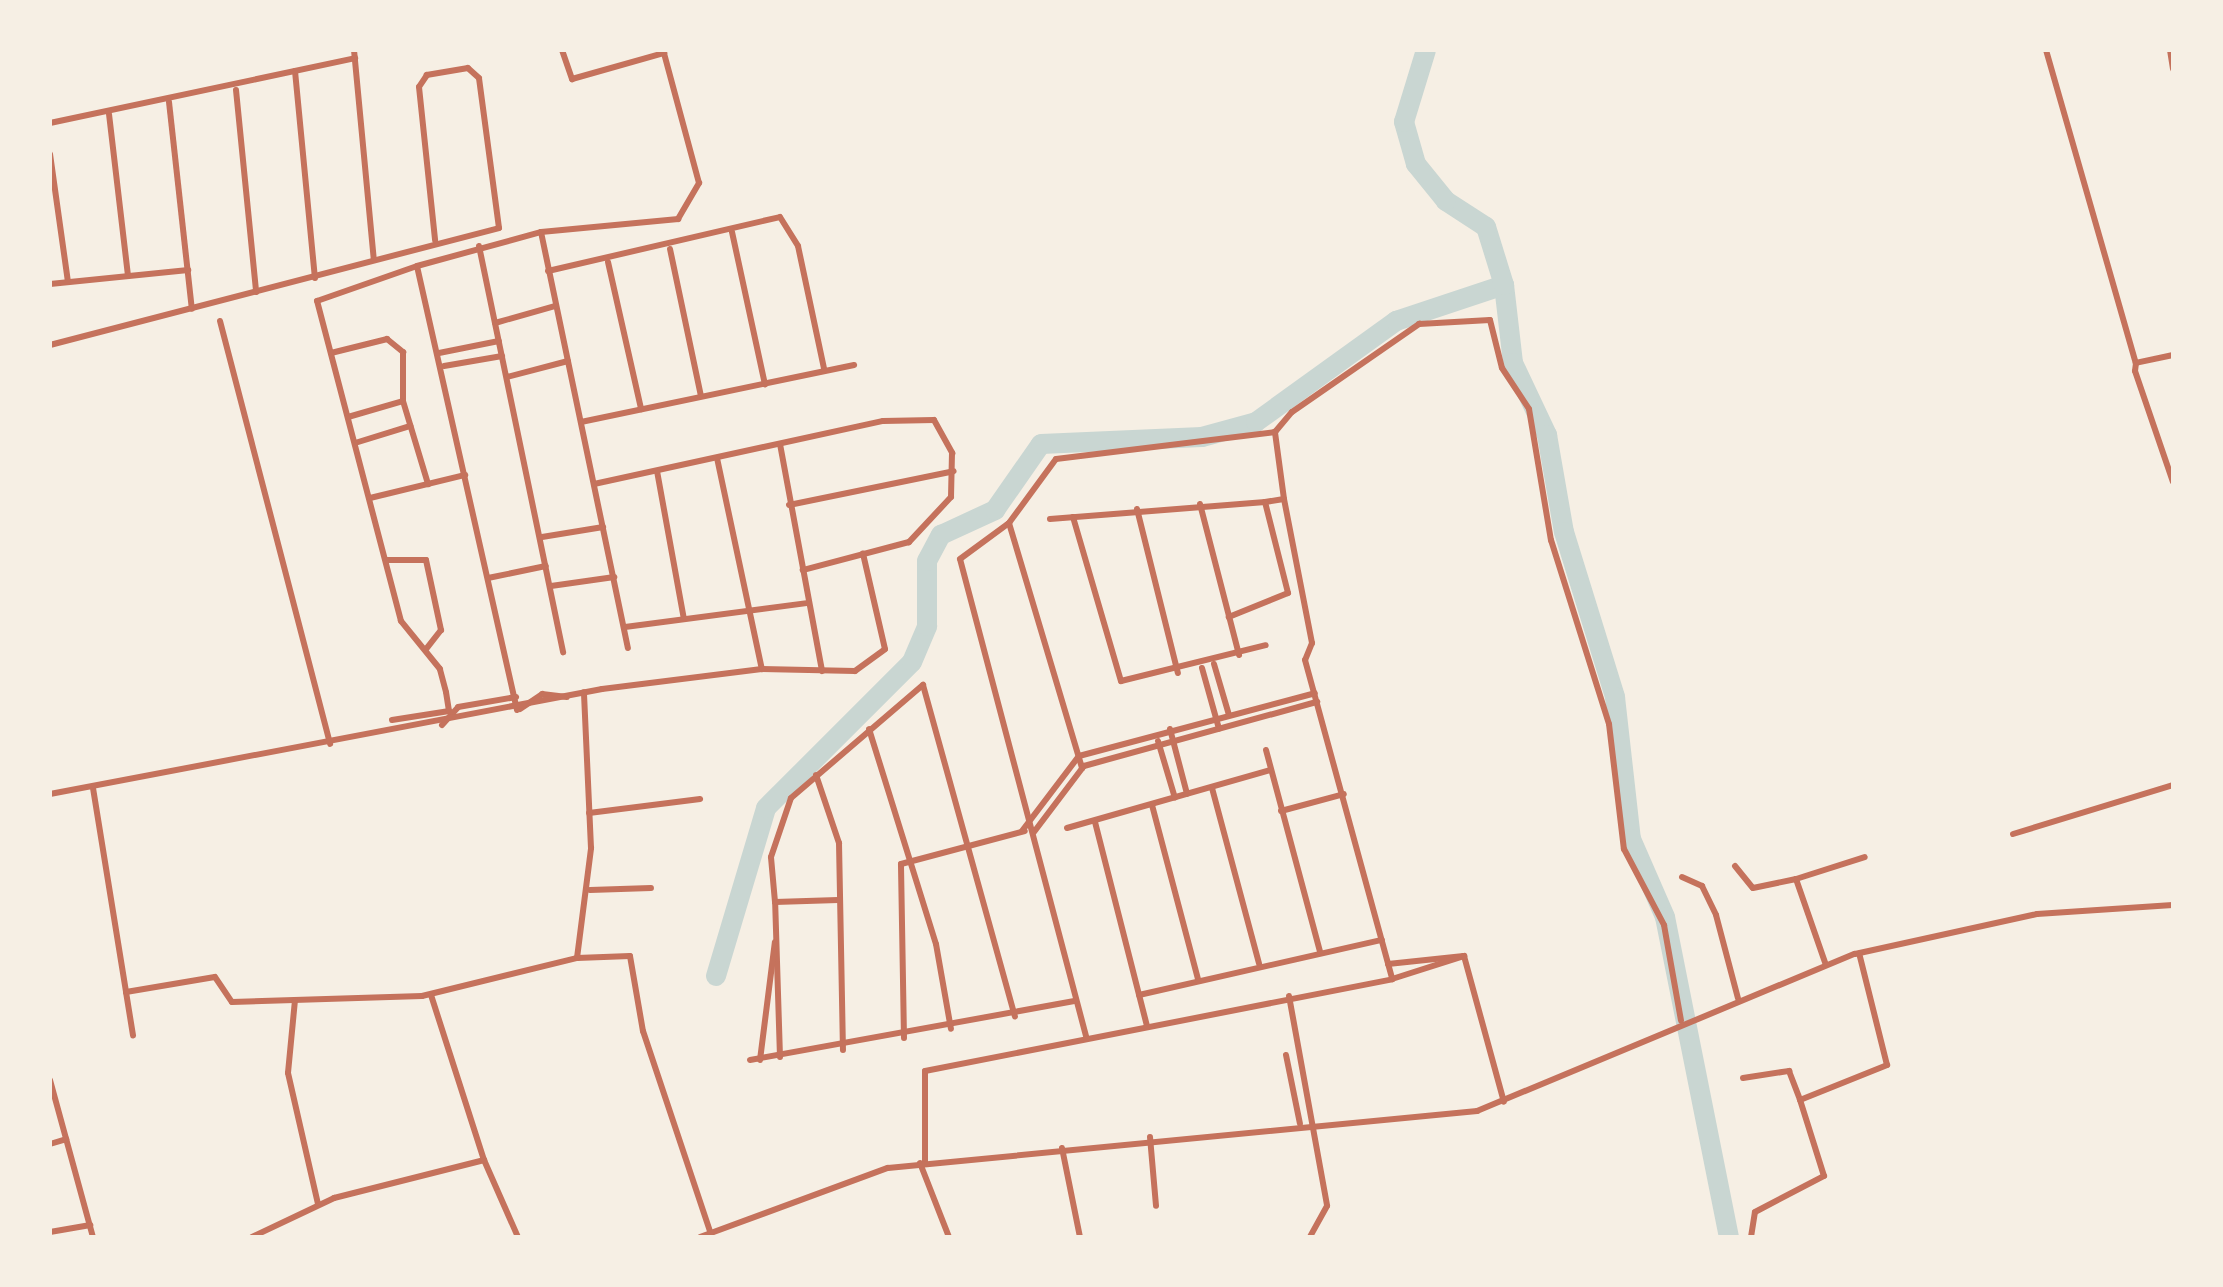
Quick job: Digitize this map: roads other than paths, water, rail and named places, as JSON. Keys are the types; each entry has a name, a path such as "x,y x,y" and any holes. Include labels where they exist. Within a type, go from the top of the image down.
{"street":[{"path":"442,726 449,711 426,649 401,622 331,354 322,294 479,246 541,232 678,218 693,202 692,148 663,52 572,79 562,50"},
{"path":"2046,50 2173,482"},
{"path":"2170,50 2173,69"},
{"path":"50,123 236,90 355,54 374,260"},
{"path":"295,72 315,278"},
{"path":"50,346 315,278 435,240 499,228 474,72 421,80 435,240"},
{"path":"236,90 256,293"},
{"path":"169,102 192,309"},
{"path":"109,114 128,276"},
{"path":"50,154 68,282"},
{"path":"548,271 608,262 790,222 824,368"},
{"path":"541,232 628,648"},
{"path":"732,232 765,384"},
{"path":"479,246 563,652"},
{"path":"670,249 701,396"},
{"path":"608,262 641,409"},
{"path":"417,266 444,366 518,710"},
{"path":"50,284 188,270"},
{"path":"495,323 555,306"},
{"path":"1086,1036 960,569 966,549 1009,522 1056,460 1275,432 1399,334 1444,316 1490,320 1502,368 1529,410 1551,540 1609,724 1624,849 1664,925 1687,1017"},
{"path":"220,321 330,744"},
{"path":"439,353 499,341"},
{"path":"331,354 397,344 403,401 428,484"},
{"path":"2136,362 2173,355"},
{"path":"444,366 502,356"},
{"path":"507,376 568,361"},
{"path":"581,422 824,368 854,365"},
{"path":"348,416 403,401"},
{"path":"594,484 922,414 946,432 954,471 951,497 909,542 803,570"},
{"path":"355,443 410,426"},
{"path":"1275,432 1314,692 1392,979"},
{"path":"780,444 822,672"},
{"path":"717,458 762,670"},
{"path":"657,470 684,619"},
{"path":"790,505 954,471"},
{"path":"370,498 465,476"},
{"path":"1050,519 1284,499"},
{"path":"1229,617 1288,592 1265,502"},
{"path":"1200,504 1239,655"},
{"path":"1137,509 1178,673"},
{"path":"1073,517 1120,682 1202,668 1266,646"},
{"path":"1009,522 1082,768"},
{"path":"542,538 602,527"},
{"path":"50,794 442,726 518,710 542,694 568,697 762,670 856,671 885,649 863,554"},
{"path":"386,560 426,560 442,630 426,649"},
{"path":"488,578 546,566"},
{"path":"551,586 614,577"},
{"path":"624,627 808,603"},
{"path":"1214,664 1231,726"},
{"path":"1202,668 1218,728"},
{"path":"780,1057 775,902 778,824 816,775 924,686 1015,1016"},
{"path":"578,958 589,892 584,692"},
{"path":"1022,831 1076,758 1170,728 1314,692"},
{"path":"392,720 516,697"},
{"path":"1034,832 1082,768 1317,702"},
{"path":"1170,728 1188,794"},
{"path":"869,729 909,858 951,1029"},
{"path":"1156,733 1175,798"},
{"path":"1266,750 1320,952"},
{"path":"1067,828 1270,770"},
{"path":"816,775 839,843 843,1050"},
{"path":"2013,834 2173,785"},
{"path":"93,788 133,1035"},
{"path":"1212,788 1259,964"},
{"path":"1281,811 1344,794"},
{"path":"589,813 700,798"},
{"path":"1152,805 1198,979"},
{"path":"1095,822 1147,1026"},
{"path":"904,1038 898,871 909,858 1022,831 1034,832"},
{"path":"1735,866 1753,888 1865,857"},
{"path":"1682,878 1702,886 1716,915 1738,998"},
{"path":"1796,879 1826,965"},
{"path":"589,892 651,888"},
{"path":"775,902 838,900"},
{"path":"700,1237 860,1178 922,1163 1504,1102 1687,1017 1859,954 2037,914 2173,905"},
{"path":"760,1060 776,939"},
{"path":"1139,995 1259,964 1382,940"},
{"path":"1800,1100 1887,1065 1859,954"},
{"path":"1464,956 1504,1102"},
{"path":"1388,964 1464,956"},
{"path":"950,1237 922,1163 922,1072 1086,1036 1392,979 1464,956"},
{"path":"126,992 215,977 232,1002 427,996 578,958 633,960 643,1031 710,1232"},
{"path":"427,996 484,1160 518,1237"},
{"path":"1289,996 1327,1206 1310,1237"},
{"path":"295,1000 291,1060 318,1205"},
{"path":"750,1060 843,1050 1076,1001"},
{"path":"1286,1055 1300,1124"},
{"path":"1743,1078 1789,1072 1824,1176 1755,1212 1751,1237"},
{"path":"50,1080 93,1237"},
{"path":"1150,1137 1156,1206"},
{"path":"50,1144 66,1139"},
{"path":"1062,1148 1080,1237"},
{"path":"252,1237 318,1205 484,1160"},
{"path":"50,1232 90,1225"}],"waterway":[{"path":"716,976 766,808 912,662 927,626 927,561 941,535 995,510 1041,444 1202,437 1256,422 1396,321 1504,285 1486,227 1446,201 1416,164 1404,122 1426,50"},
{"path":"1504,285 1513,363 1547,435 1564,532 1615,697 1631,839 1665,917 1729,1237"}]}
